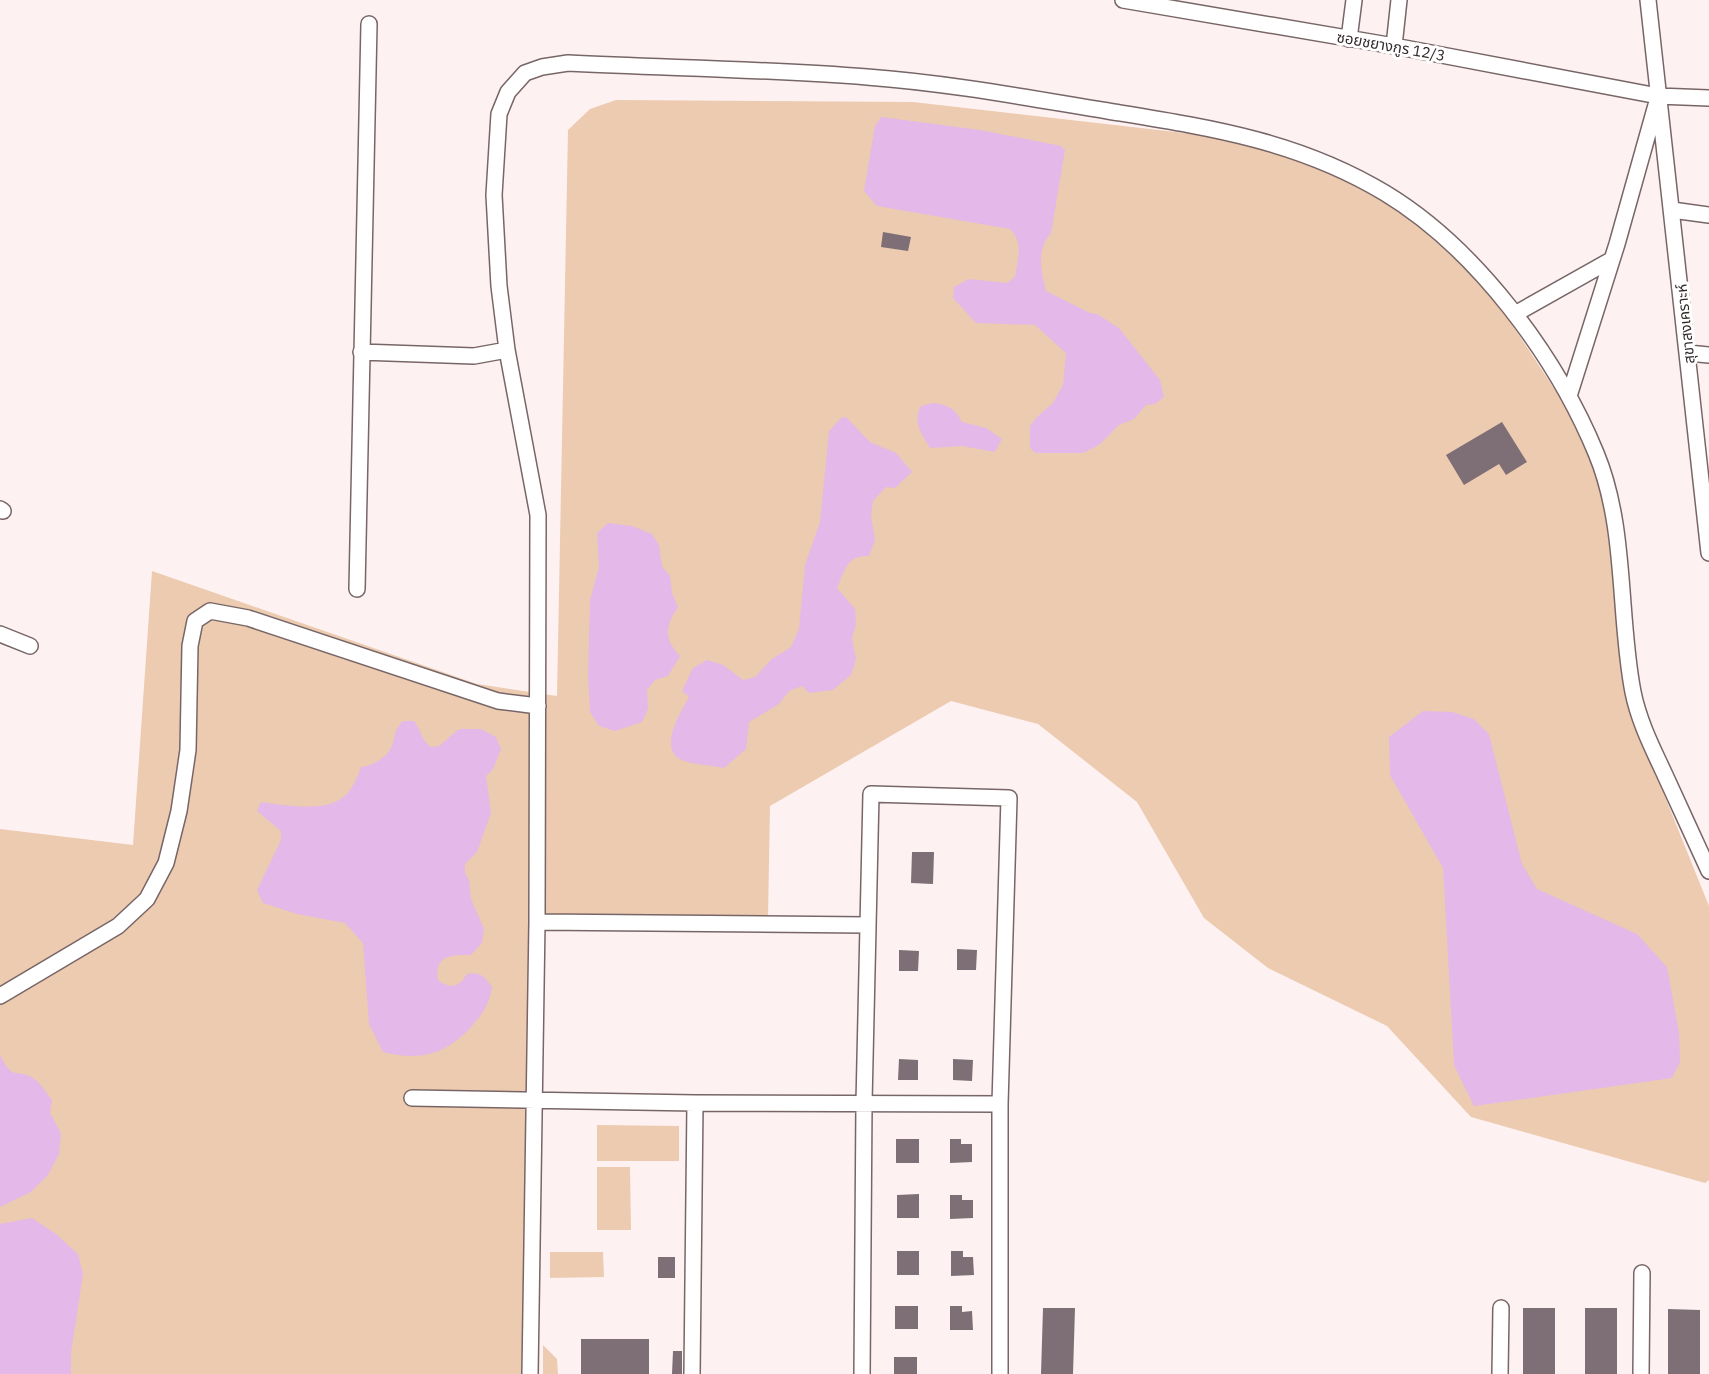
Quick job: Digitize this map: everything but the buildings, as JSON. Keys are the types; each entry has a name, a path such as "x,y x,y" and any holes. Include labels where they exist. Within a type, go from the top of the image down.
{"street":[{"name":"ซอยชยางกูร 12/3","path":"1123,0 1148,2 1394,46 1658,96 1709,98"},
{"path":"1349,39 1354,0"},
{"path":"1394,46 1399,0"},
{"name":"สุขาสงเคราะห์","path":"1648,0 1688,354 1705,478 1709,553"},
{"path":"357,589 369,24"},
{"path":"530,1374 537,922 537,515 507,350 499,286 494,195 499,114 508,92 525,73 542,66 568,63 868,77 950,86 1214,129 1261,140 1304,154 1387,194 1424,221 1472,265 1515,314 1569,396 1606,479 1619,559 1628,661 1634,697 1645,731 1709,871"},
{"path":"1569,396 1611,261 1658,96"},
{"path":"1672,210 1709,215"},
{"path":"1515,314 1611,261"},
{"path":"361,352 474,356 507,350"},
{"path":"1688,354 1709,355"},
{"path":"0,996 118,926 147,899 166,863 179,811 188,750 190,646 193,629 195,621 210,611 248,618 498,701 538,706"},
{"path":"0,634 30,646"},
{"path":"862,1374 870,794 1009,798 1000,1104 1000,1374"},
{"path":"537,922 867,925"},
{"path":"412,1098 695,1103 1000,1104"},
{"path":"692,1374 695,1103"},
{"path":"1641,1374 1642,1273"},
{"path":"1500,1374 1501,1308"}],"shaded area":[{"path":"616,100 913,102 1211,136 1260,146 1301,160 1344,179 1383,201 1418,226 1466,269 1507,317 1563,402 1589,454 1600,484 1606,517 1622,662 1640,735 1709,906 1709,1180 1705,1183 1471,1117 1387,1026 1268,968 1204,918 1137,802 1038,724 951,701 770,806 768,917 529,916 523,1374 0,1374 0,829 133,845 152,571 477,684 557,696 568,130 590,109"},
{"path":"881,117 980,130 1061,146 1065,150 1051,233 1043,246 1041,261 1046,291 1090,313 1097,314 1119,328 1160,380 1164,397 1155,404 1146,405 1134,419 1119,425 1099,445 1083,453 1036,453 1030,448 1030,426 1053,403 1063,385 1066,353 1035,325 976,323 953,298 954,287 969,279 1007,283 1015,277 1019,251 1017,240 1010,229 877,206 864,191 875,126"},
{"path":"933,403 950,408 957,413 962,422 986,428 1002,439 995,452 962,446 930,448 921,433 917,417 921,406"},
{"path":"846,417 870,442 896,453 912,472 895,488 886,487 873,501 871,515 875,540 869,556 862,556 851,561 837,588 855,609 856,624 852,638 856,659 851,675 833,690 809,693 802,686 789,691 779,704 749,722 746,749 724,768 682,760 671,748 671,739 689,697 682,691 693,668 707,660 723,665 743,680 755,677 772,659 791,647 799,629 805,565 820,522 829,431 841,418"},
{"path":"608,523 632,526 652,534 659,545 662,566 670,576 672,593 678,607 668,627 668,638 680,656 668,676 655,680 647,690 648,709 642,722 615,731 599,726 590,712 588,676 590,600 599,567 597,533"},
{"path":"1423,711 1452,712 1474,719 1489,734 1522,864 1537,889 1637,934 1667,967 1679,1033 1680,1062 1672,1078 1474,1106 1454,1065 1443,868 1390,775 1389,737"},
{"path":"403,721 414,721 431,747 439,746 459,729 481,729 496,737 501,749 493,769 486,776 491,813 477,852 465,864 471,899 484,929 482,943 471,955 451,956 441,961 437,972 438,980 451,986 461,982 467,974 475,973 482,976 492,987 489,998 475,1022 451,1044 431,1053 409,1056 383,1052 369,1024 363,943 345,923 297,914 263,903 257,890 281,840 281,831 257,811 261,802 313,806 333,803 341,799 351,789 361,767 378,761 389,752 396,731"},
{"path":"0,1055 12,1072 33,1078 43,1088 52,1100 50,1113 61,1133 59,1154 48,1175 31,1192 0,1207"},
{"path":"597,1125 679,1126 679,1161 597,1161"},
{"path":"597,1167 630,1167 631,1230 597,1230"},
{"path":"32,1218 56,1234 78,1254 83,1274 71,1353 71,1374 0,1374 0,1224"},
{"path":"550,1252 603,1252 604,1277 550,1278"},
{"path":"543,1345 557,1359 558,1374 543,1374"}]}
